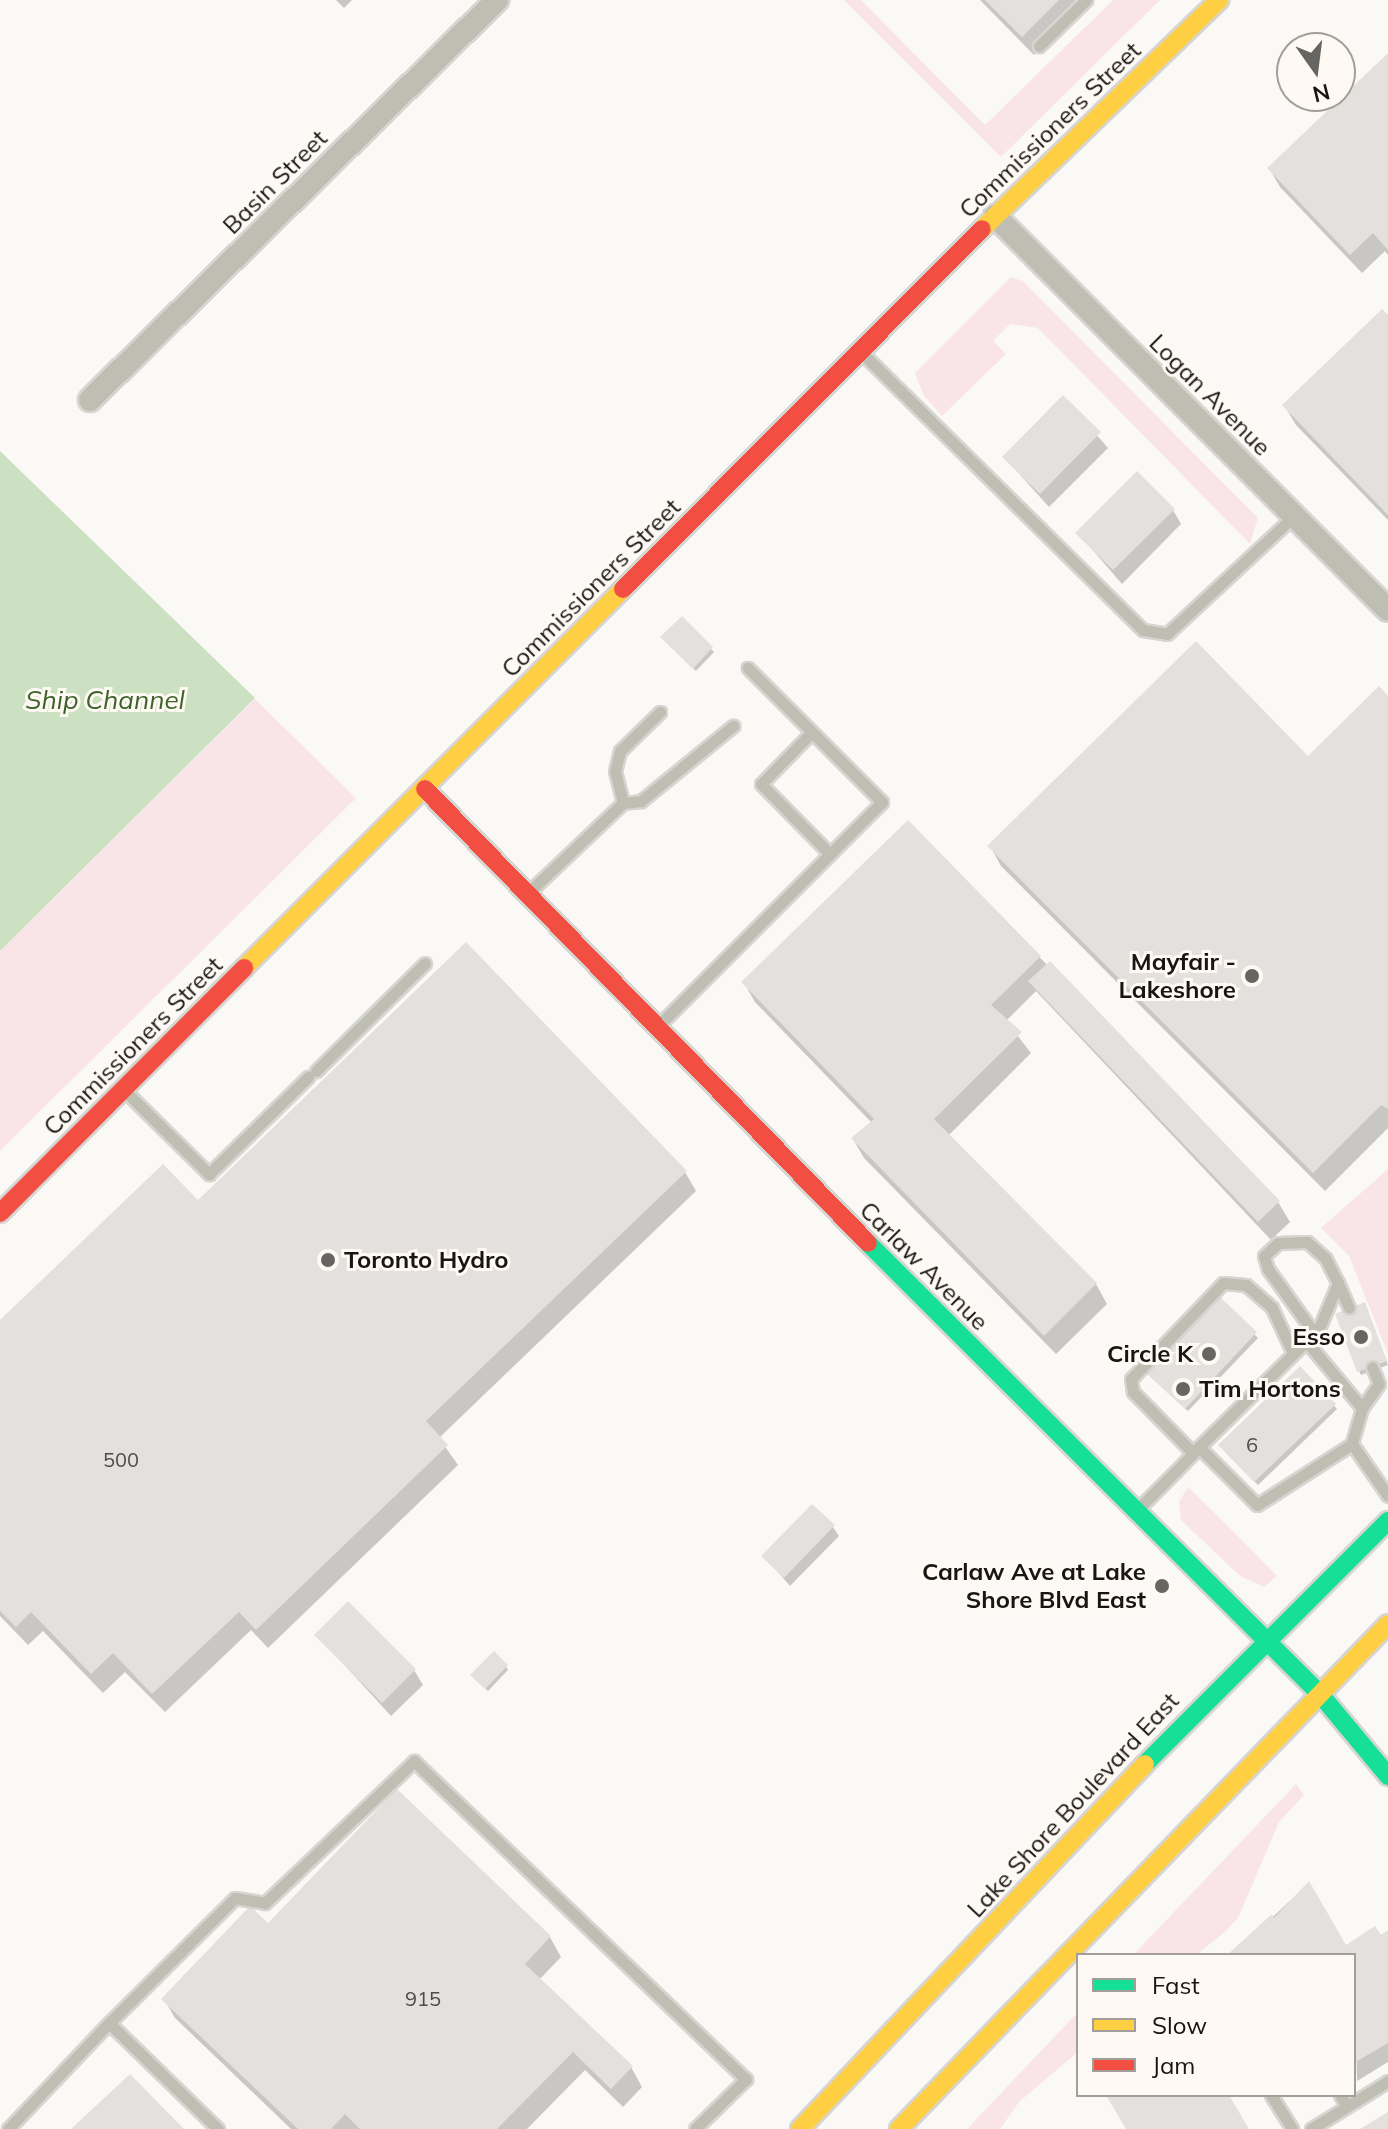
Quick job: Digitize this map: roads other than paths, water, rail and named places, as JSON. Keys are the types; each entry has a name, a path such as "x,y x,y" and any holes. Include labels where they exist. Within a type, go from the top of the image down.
{"main road":[{"name":"Commissioners Street","path":"0,1213 995,216 1219,0"},
{"name":"Carlaw Avenue","path":"425,789 1320,1694 1388,1776"},
{"name":"Lake Shore Boulevard East","path":"800,2129 1264,1640 1388,1521"},
{"path":"899,2129 1388,1624"}],"street":[{"name":"Basin Street","path":"90,400 497,0"},
{"name":"Logan Avenue","path":"995,216 1388,610"}],"lane":[{"path":"1039,46 1086,0"},
{"path":"860,352 1143,630 1167,634 1179,626 1294,516"},
{"path":"657,1027 882,802 748,668"},
{"path":"623,803 615,771 620,751 660,712"},
{"path":"528,894 623,803 641,801 733,726"},
{"path":"811,733 761,784 829,853"},
{"path":"124,1089 213,1178 312,1074 425,963"},
{"path":"1349,1308 1325,1258 1307,1242 1278,1243 1264,1256 1362,1408"},
{"path":"1293,1353 1272,1308 1246,1285 1223,1283 1131,1379 1133,1392 1257,1505 1352,1444 1362,1408 1379,1384 1372,1367"},
{"path":"1136,1511 1313,1333 1338,1283"},
{"path":"1352,1444 1388,1496"},
{"path":"8,2129 235,1898 265,1903 414,1761 746,2079 695,2129"},
{"path":"109,2023 218,2129"},
{"path":"1356,2095 1388,2081"},
{"path":"1272,2097 1292,2129"},
{"path":"1311,2129 1344,2100"}],"water":[{"name":"Ship Channel","path":"0,451 255,698 0,951"}],"place":[{"name":"Mayfair - Lakeshore","path":"1252,976"},
{"name":"Toronto Hydro","path":"328,1260"},
{"name":"Esso","path":"1361,1337"},
{"name":"Circle K","path":"1209,1354"},
{"name":"Tim Hortons","path":"1183,1389"},
{"name":"Carlaw Ave at Lake Shore Blvd East","path":"1162,1586"}]}
